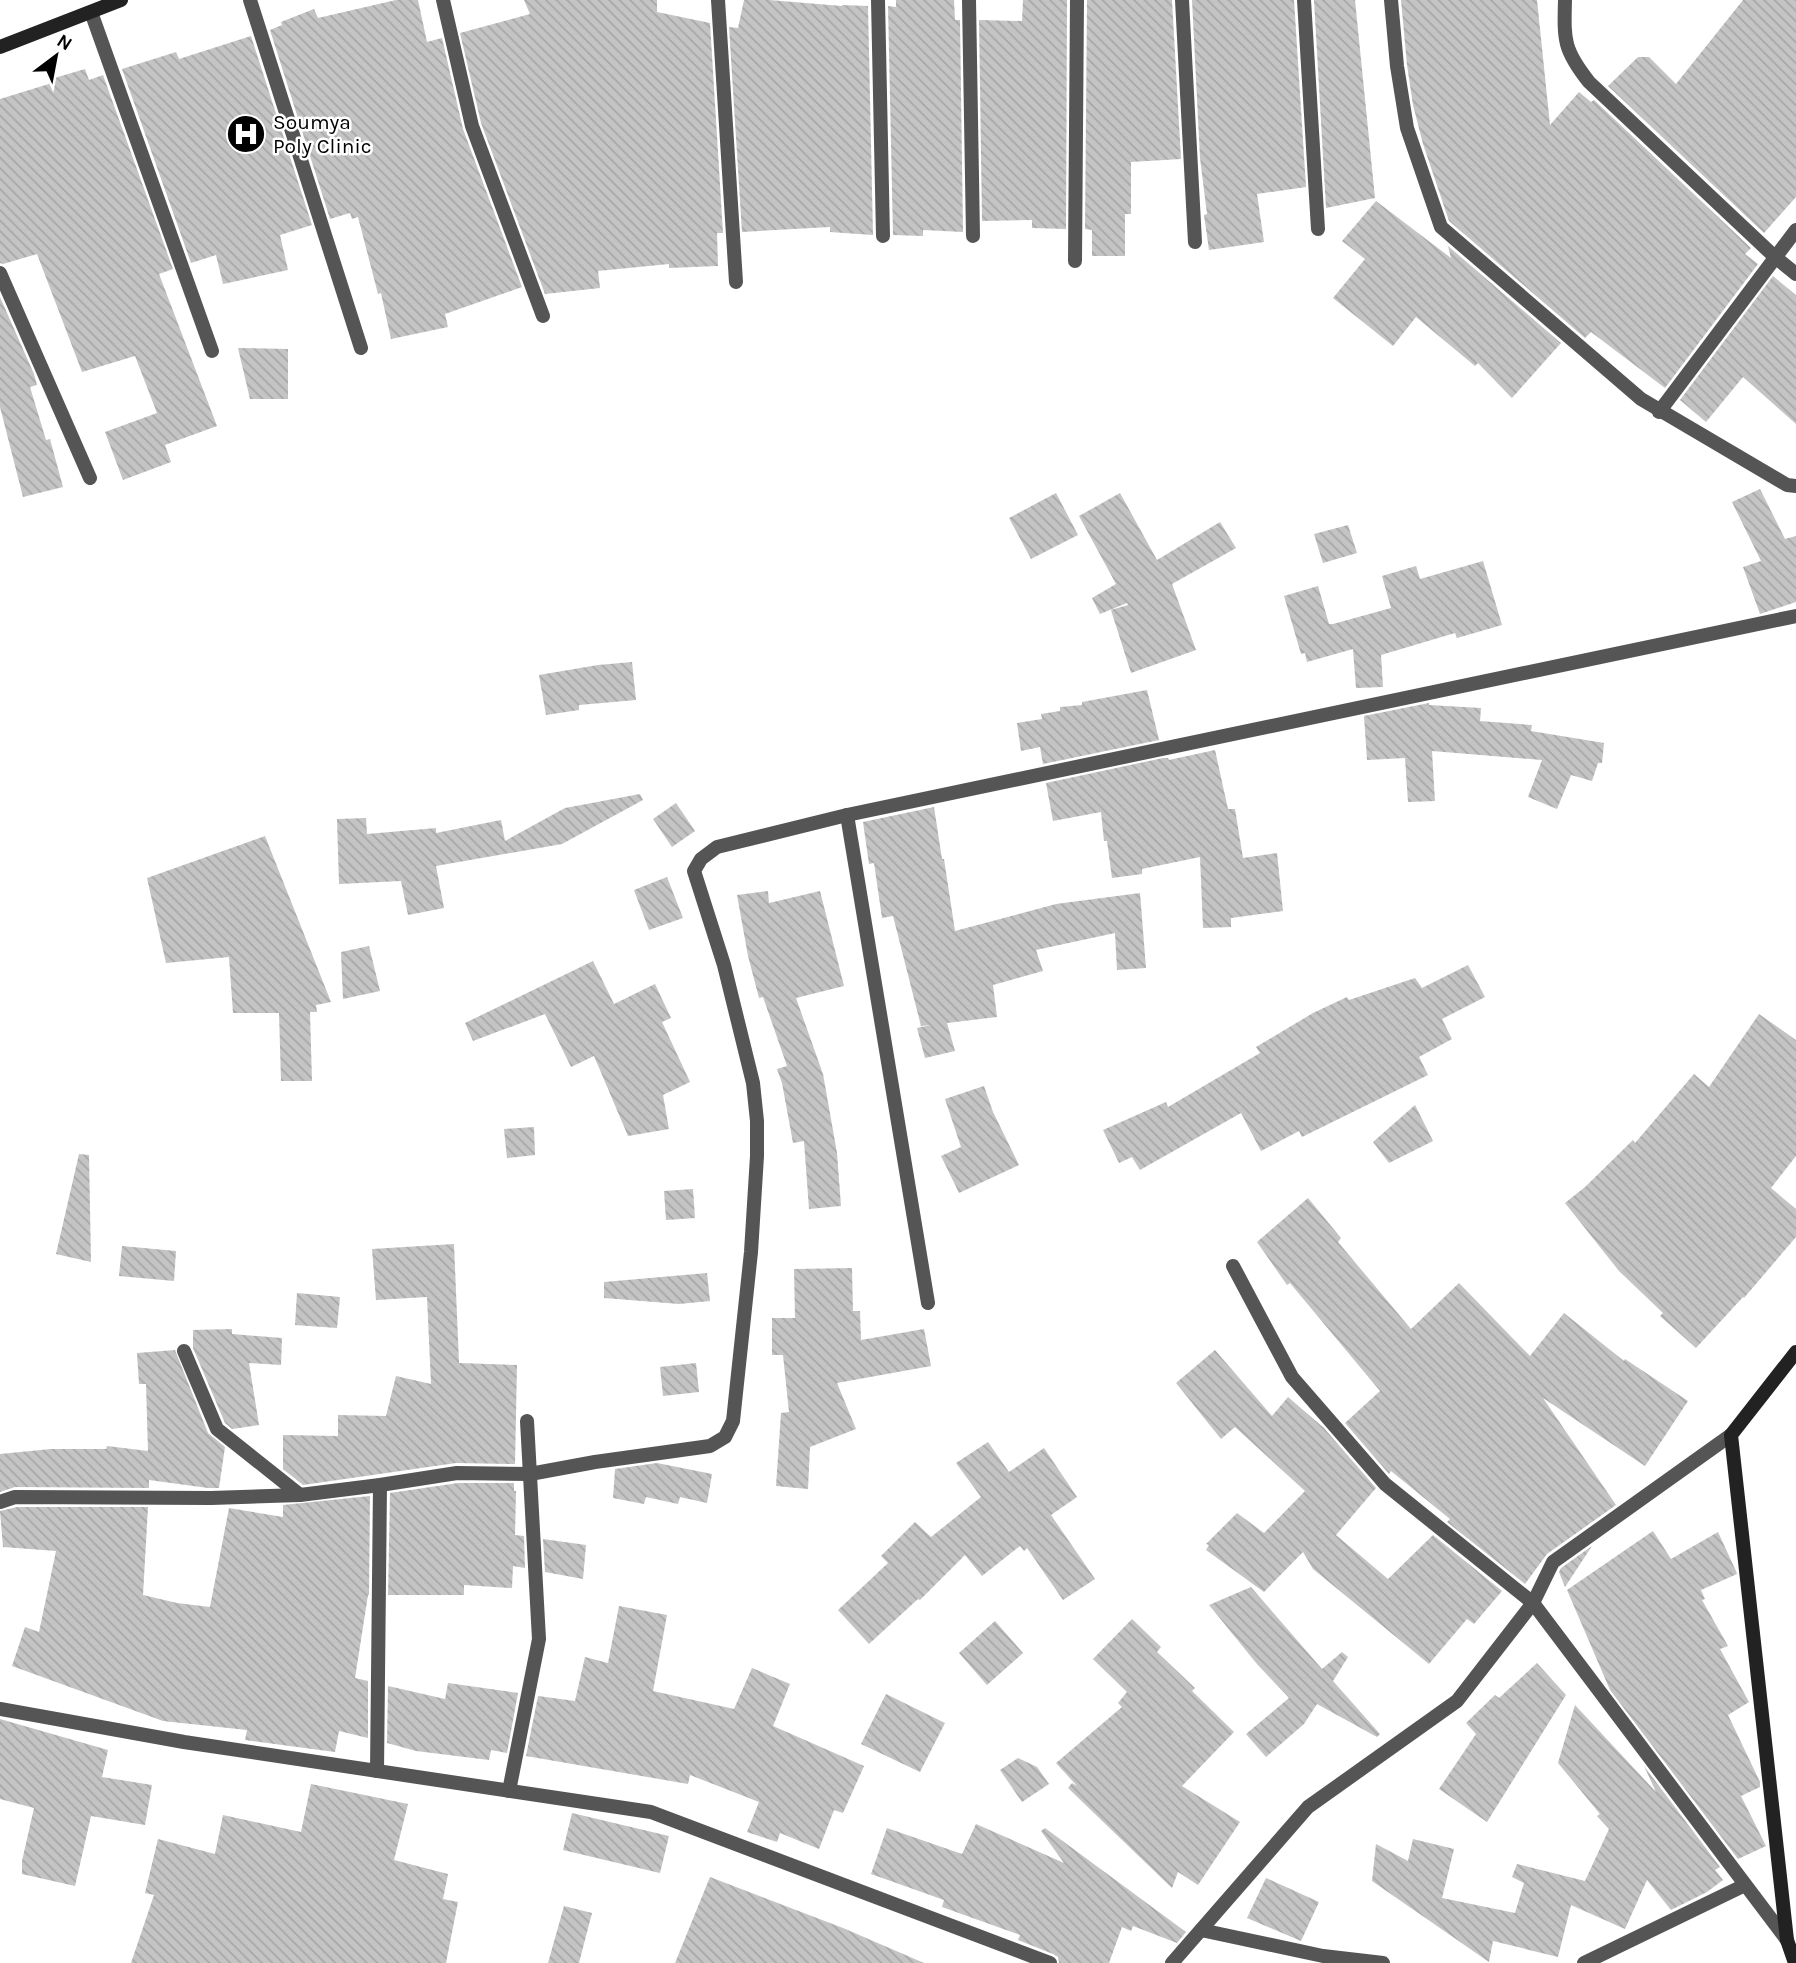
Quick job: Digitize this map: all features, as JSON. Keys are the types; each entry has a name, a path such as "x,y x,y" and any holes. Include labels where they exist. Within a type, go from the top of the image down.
{"street":[{"path":"0,47 121,0"},
{"path":"250,0 361,348"},
{"path":"443,0 472,126 543,316"},
{"path":"718,0 736,282"},
{"path":"878,0 883,236"},
{"path":"969,0 973,236"},
{"path":"1074,261 1077,0"},
{"path":"1182,0 1195,242"},
{"path":"1304,0 1318,229"},
{"path":"1391,0 1397,66 1407,128 1441,227 1641,399 1787,485 1796,486"},
{"path":"1565,0 1564,39 1575,64 1589,82 1796,274"},
{"path":"91,12 212,351"},
{"path":"1659,411 1796,230"},
{"path":"0,273 90,478"},
{"path":"0,1502 15,1497 211,1498 300,1495 457,1473 530,1474 710,1446 725,1437 733,1421 751,1252 757,1121 753,1083 727,978 694,872 701,859 717,847 847,815 1796,616"},
{"path":"847,815 928,1303"},
{"path":"1233,1266 1292,1377 1385,1485 1533,1603 1787,1940"},
{"path":"184,1351 217,1429 300,1495"},
{"path":"1172,1963 1308,1807 1457,1701 1533,1603 1553,1562 1731,1435 1796,1352"},
{"path":"509,1791 539,1639 527,1421"},
{"path":"1731,1435 1787,1940 1795,1963"},
{"path":"377,1771 380,1485"},
{"path":"0,1709 184,1742 651,1812 1051,1963"},
{"path":"1584,1963 1745,1885"},
{"path":"1201,1930 1324,1956 1383,1963"}],"building":[{"path":"396,0 418,0 427,42 442,38 463,129 522,287 445,314 448,327 391,339 381,293 378,294 358,217 352,219 350,213 330,219 270,30 282,25 281,22 314,9 318,18"},
{"path":"524,0 657,0 657,12 710,23 723,233 717,233 718,266 669,268 669,264 598,271 600,288 545,294 481,123 460,33 530,14"},
{"path":"744,0 868,6 873,235 830,232 830,227 742,232 729,27 738,28"},
{"path":"896,0 954,0 955,20 960,20 963,232 923,230 923,236 893,235 888,6 896,7"},
{"path":"1023,0 1067,0 1066,229 1032,228 1032,220 982,221 979,20 1022,21"},
{"path":"1087,0 1172,0 1181,159 1131,162 1131,214 1125,214 1125,256 1092,256 1092,230 1085,229"},
{"path":"1192,0 1294,0 1306,187 1257,194 1264,242 1209,250 1200,158"},
{"path":"1314,0 1355,0 1375,198 1326,208"},
{"path":"1401,0 1537,0 1550,125 1579,92 1591,102 1594,100 1751,248 1745,254 1758,264 1665,388 1591,332 1585,338 1449,221 1413,105"},
{"path":"1743,0 1796,0 1796,197 1764,233 1608,86 1638,57 1649,57 1676,84"},
{"path":"251,36 312,225 280,235 288,270 223,284 216,255 191,263 122,69 176,52 179,59"},
{"path":"85,69 89,80 103,75 173,269 159,274 217,426 165,445 171,462 123,480 105,432 157,413 135,356 82,372 37,254 0,263 0,99 52,83 51,79"},
{"path":"1376,201 1451,258 1448,246 1561,343 1512,398 1478,363 1475,366 1416,317 1393,346 1333,298 1365,259 1342,241"},
{"path":"1773,276 1796,295 1796,424 1743,377 1706,422 1680,400"},
{"path":"0,297 34,374 37,385 30,387 46,440 50,439 63,487 23,497 0,407"},
{"path":"238,348 288,349 288,399 250,399"},
{"path":"1760,489 1785,539 1796,536 1796,602 1760,614 1743,567 1761,561 1732,502"},
{"path":"1056,493 1078,535 1031,559 1009,518"},
{"path":"1120,493 1157,560 1220,522 1236,548 1172,584 1196,650 1131,673 1111,610 1128,605 1127,603 1100,614 1092,598 1116,584 1079,516"},
{"path":"1348,525 1357,553 1323,563 1314,534"},
{"path":"1483,561 1502,625 1457,638 1455,633 1381,655 1383,687 1356,688 1353,649 1307,662 1305,653 1301,654 1284,596 1318,586 1329,624 1333,624 1391,608 1382,576 1416,566 1420,579"},
{"path":"632,662 636,700 579,705 579,710 546,715 539,675"},
{"path":"1147,690 1159,740 1043,764 1040,747 1021,751 1017,723 1042,719 1041,714 1060,711 1060,707 1082,705 1082,702"},
{"path":"1429,703 1481,708 1480,721 1532,725 1531,731 1604,743 1602,763 1598,763 1592,781 1571,775 1557,809 1528,797 1542,760 1432,751 1435,801 1408,802 1405,758 1367,760 1364,716"},
{"path":"1215,750 1228,809 1235,809 1243,858 1277,853 1283,911 1231,918 1231,927 1203,928 1200,857 1142,869 1142,874 1112,878 1101,812 1053,821 1046,783 1163,758 1169,760"},
{"path":"640,794 643,800 562,844 436,866 444,908 408,915 401,881 339,884 337,819 366,818 367,834 436,828 436,833 501,820 505,841 565,808"},
{"path":"676,803 695,831 672,847 653,819"},
{"path":"934,807 955,931 1056,904 1140,893 1146,968 1117,970 1115,933 1036,950 1043,971 993,985 997,1017 947,1023 955,1051 925,1058 917,1028 931,1025 921,1026 893,916 882,918 874,863 869,864 863,822"},
{"path":"265,836 331,1002 316,1005 317,1012 310,1012 312,1081 281,1081 279,1013 233,1013 229,957 166,963 147,878"},
{"path":"667,877 683,918 649,930 634,890"},
{"path":"768,891 769,903 820,891 844,986 796,998 823,1074 837,1153 841,1206 809,1209 804,1141 793,1143 777,1069 787,1066 763,997 759,998 748,956 737,895"},
{"path":"369,946 380,991 343,999 341,952"},
{"path":"593,961 614,1004 655,984 671,1018 662,1022 690,1082 663,1095 669,1129 628,1136 594,1056 571,1067 545,1014 473,1041 465,1023"},
{"path":"1468,965 1485,997 1442,1019 1452,1039 1419,1057 1428,1075 1302,1137 1299,1131 1261,1151 1241,1113 1140,1170 1132,1157 1119,1163 1103,1130 1166,1102 1168,1107 1260,1053 1256,1047 1313,1013 1347,997 1349,1000 1415,978 1422,988"},
{"path":"1759,1014 1796,1040 1796,1156 1771,1188 1796,1209 1796,1237 1744,1298 1696,1348 1660,1316 1663,1313 1619,1271 1565,1203 1633,1140 1635,1143 1694,1074 1709,1087"},
{"path":"984,1086 993,1112 1019,1165 959,1193 941,1156 961,1147 945,1099"},
{"path":"1415,1105 1433,1141 1389,1163 1373,1142"},
{"path":"534,1127 535,1155 507,1158 504,1129"},
{"path":"79,1154 89,1155 91,1262 56,1254"},
{"path":"693,1189 695,1218 666,1220 664,1191"},
{"path":"1308,1198 1341,1238 1338,1242 1411,1329 1459,1283 1530,1356 1564,1313 1624,1361 1625,1359 1688,1401 1645,1466 1543,1398 1616,1505 1547,1554 1525,1584 1447,1522 1450,1519 1391,1471 1389,1474 1345,1423 1380,1391 1290,1283 1287,1285 1257,1242"},
{"path":"454,1244 459,1363 517,1365 515,1464 456,1463 303,1485 283,1469 283,1435 338,1436 338,1415 386,1416 396,1376 431,1384 427,1297 376,1300 372,1249"},
{"path":"122,1246 176,1251 174,1281 119,1276"},
{"path":"852,1268 853,1311 860,1311 861,1340 924,1329 931,1366 837,1383 856,1429 810,1447 808,1489 776,1486 781,1413 789,1412 783,1355 772,1355 772,1318 795,1318 794,1269"},
{"path":"707,1273 710,1301 679,1304 604,1298 604,1282"},
{"path":"297,1293 340,1297 337,1328 295,1325"},
{"path":"232,1329 232,1334 282,1338 281,1365 249,1363 259,1425 232,1429 225,1423 193,1348 193,1330"},
{"path":"175,1350 208,1433 225,1447 219,1488 149,1480 149,1488 15,1487 0,1492 0,1454 51,1449 106,1449 107,1446 148,1451 146,1384 139,1384 137,1353"},
{"path":"1215,1350 1272,1416 1288,1397 1324,1428 1376,1488 1336,1535 1388,1579 1433,1535 1502,1591 1474,1624 1467,1619 1429,1664 1313,1569 1303,1552 1264,1592 1206,1550 1209,1545 1206,1544 1237,1513 1264,1533 1305,1491 1235,1427 1221,1439 1176,1383"},
{"path":"696,1363 699,1392 663,1396 660,1367"},
{"path":"988,1442 1009,1472 1044,1448 1077,1497 1051,1515 1095,1579 1063,1600 1027,1548 1024,1551 1020,1546 982,1576 965,1555 920,1600 869,1644 838,1610 888,1563 881,1556 915,1522 931,1537 981,1497 956,1463"},
{"path":"657,1463 712,1474 707,1503 680,1497 678,1504 646,1497 644,1504 613,1498 615,1469"},
{"path":"458,1483 514,1483 515,1535 524,1536 525,1568 513,1566 512,1588 464,1585 464,1595 388,1595 390,1493"},
{"path":"370,1496 369,1595 355,1678 368,1681 368,1738 339,1731 335,1752 245,1740 247,1730 163,1721 12,1666 25,1627 39,1632 56,1551 3,1547 0,1511 17,1507 148,1507 143,1595 210,1607 229,1508 283,1517 283,1505"},
{"path":"1653,1531 1671,1559 1718,1532 1737,1574 1701,1590 1705,1599 1702,1600 1728,1646 1720,1649 1749,1702 1728,1715 1760,1782 1760,1787 1741,1796 1766,1846 1738,1859 1610,1690 1567,1590"},
{"path":"543,1539 586,1545 583,1579 545,1572"},
{"path":"1592,1546 1565,1587 1559,1572 1561,1568"},
{"path":"1251,1587 1322,1669 1342,1652 1348,1657 1333,1681 1380,1734 1377,1737 1317,1704 1304,1724 1266,1757 1246,1734 1289,1698 1209,1605"},
{"path":"619,1606 667,1615 653,1691 734,1709 752,1668 790,1684 773,1726 864,1766 843,1813 834,1810 819,1849 780,1833 777,1842 747,1832 759,1802 690,1775 688,1784 526,1756 538,1696 575,1701 585,1657 608,1663"},
{"path":"1132,1619 1161,1647 1157,1652 1195,1688 1192,1691 1234,1732 1182,1786 1240,1822 1198,1885 1178,1872 1172,1888 1068,1788 1072,1783 1077,1786 1056,1763 1122,1707 1118,1703 1127,1692 1093,1659"},
{"path":"995,1621 1023,1653 987,1685 959,1653"},
{"path":"1537,1663 1566,1695 1487,1822 1439,1789 1476,1734 1466,1723 1495,1695 1499,1698"},
{"path":"448,1683 518,1693 507,1753 491,1750 489,1760 416,1751 387,1743 388,1686 445,1699"},
{"path":"886,1694 945,1723 920,1772 861,1744"},
{"path":"1575,1705 1656,1792 1644,1766 1720,1867 1715,1870 1723,1880 1707,1892 1671,1910 1647,1880 1625,1929 1571,1905 1558,1957 1493,1941 1489,1962 1372,1881 1376,1844 1408,1861 1413,1839 1454,1849 1442,1898 1515,1913 1524,1883 1512,1877 1517,1864 1585,1881 1609,1829 1558,1763"},
{"path":"0,1719 108,1750 102,1777 152,1785 145,1825 91,1816 75,1886 22,1874 22,1861 34,1808 0,1799"},
{"path":"1018,1758 1037,1767 1049,1784 1022,1802 1000,1770"},
{"path":"311,1784 408,1804 394,1860 448,1874 443,1899 458,1902 446,1963 131,1963 154,1895 145,1893 158,1839 215,1854 223,1815 301,1832"},
{"path":"572,1813 669,1836 660,1873 563,1850"},
{"path":"976,1824 1064,1863 1041,1831 1045,1828 1186,1932 1177,1943 1133,1926 1131,1931 1122,1927 1109,1963 1059,1963 1058,1957 1053,1954 1018,1940 1020,1935 942,1907 944,1900 871,1874 887,1828 962,1854"},
{"path":"710,1877 843,1928 924,1963 675,1963"},
{"path":"1266,1878 1319,1902 1301,1941 1247,1918"},
{"path":"564,1906 592,1913 579,1963 548,1963"}],"place":[{"name":"Soumya Poly Clinic","path":"246,134"}]}
